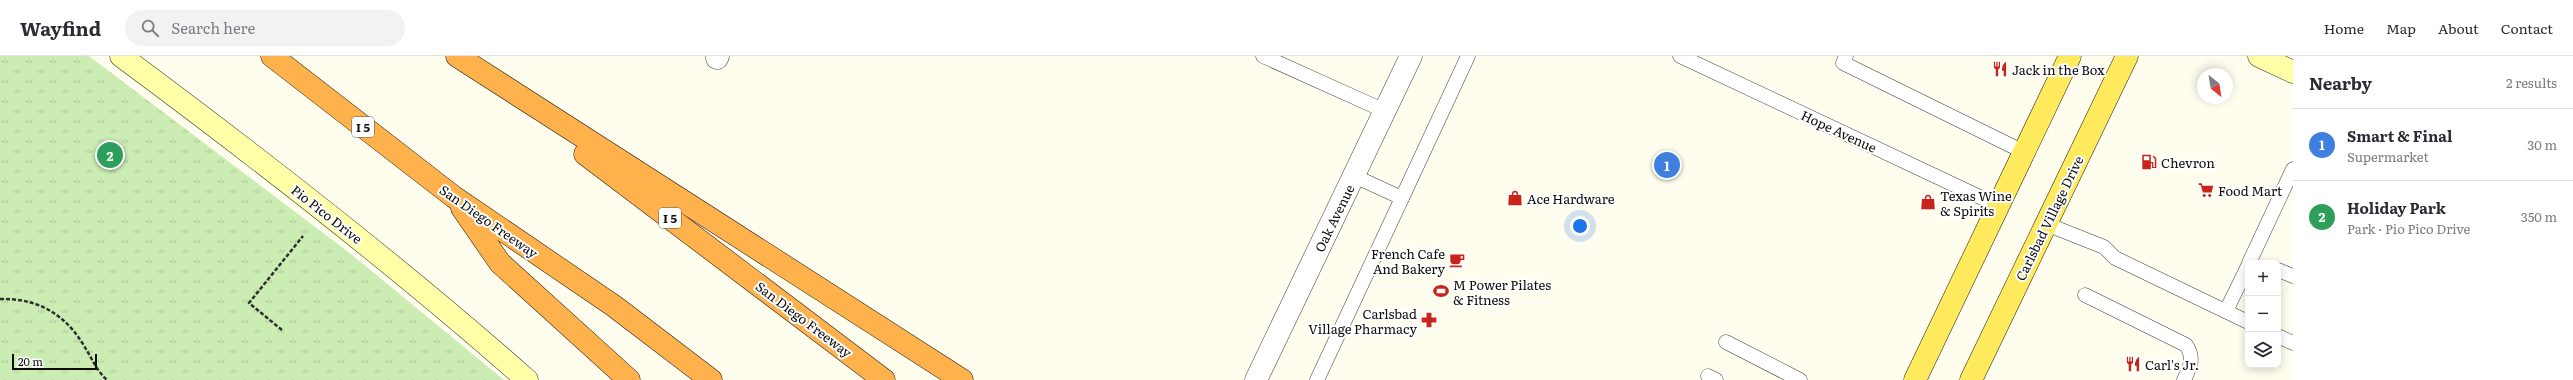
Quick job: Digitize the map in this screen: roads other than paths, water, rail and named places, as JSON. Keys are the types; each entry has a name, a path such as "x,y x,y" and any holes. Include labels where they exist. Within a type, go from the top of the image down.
{"highway":[{"name":"San Diego Freeway","path":"272,56 454,197 614,306 710,380"},
{"name":"San Diego Freeway","path":"456,56 884,380"},
{"path":"456,56 962,380"},
{"path":"454,197 500,263 629,380"}],"main road":[{"path":"1920,377 1998,206 2070,56"},
{"name":"Carlsbad Village Drive","path":"1970,380 2127,56"}],"street":[{"name":"Pio Pico Drive","path":"121,56 226,134 452,313 527,380"},
{"name":"Oak Avenue","path":"1256,380 1411,56"},
{"path":"2259,56 2293,72"}],"lane":[{"path":"1263,56 1385,111"},
{"path":"1317,380 1468,56"},
{"name":"Hope Avenue","path":"1680,56 1998,206"},
{"path":"1846,56 1843,63 2024,152"},
{"path":"2254,260 2293,169"},
{"path":"1354,176 1402,198"},
{"path":"2046,224 2104,247 2115,258 2245,321"},
{"path":"2281,271 2293,276"},
{"path":"2226,312 2245,278"},
{"path":"2085,295 2186,345 2191,352 2191,365 2184,380"},
{"path":"2281,337 2293,343"},
{"path":"1726,342 1800,380"}],"place":[{"name":"Jack in the Box","path":"2000,69"},
{"name":"Holiday Park","path":"110,155"},
{"name":"Chevron","path":"2149,162"},
{"name":"Smart & Final","path":"1667,165"},
{"name":"Food Mart","path":"2206,190"},
{"name":"Ace Hardware","path":"1515,198"},
{"name":"Texas Wine & Spirits","path":"1928,202"},
{"name":"French Cafe And Bakery","path":"1457,260"},
{"name":"M Power Pilates & Fitness","path":"1441,291"},
{"name":"Carlsbad Village Pharmacy","path":"1429,320"},
{"name":"Carl's Jr.","path":"2133,364"}]}
